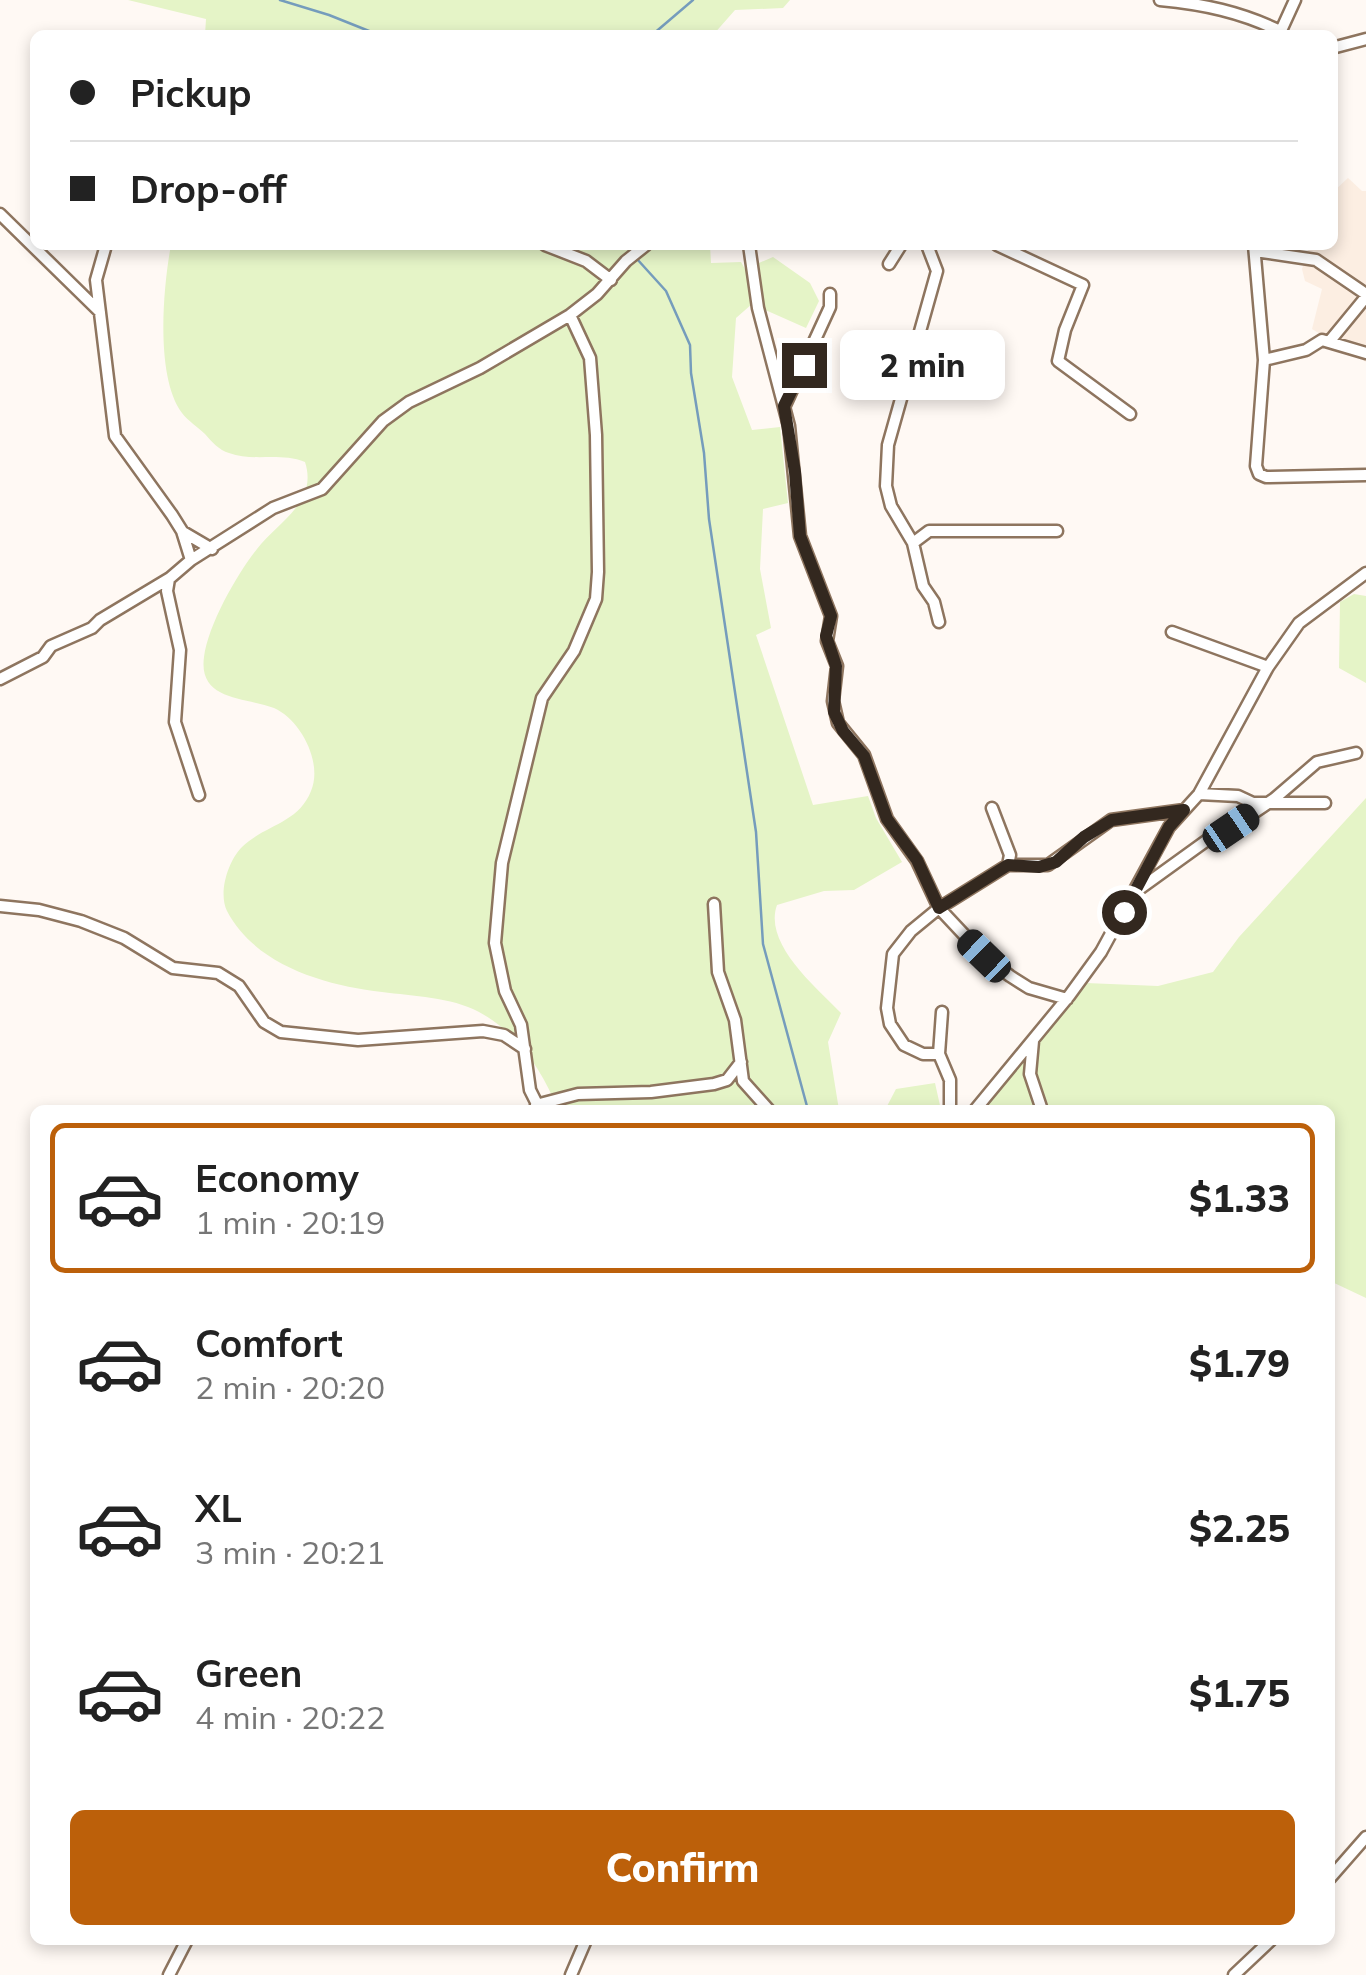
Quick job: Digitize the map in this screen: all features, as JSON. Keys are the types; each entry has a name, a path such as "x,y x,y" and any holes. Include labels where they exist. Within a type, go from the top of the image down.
{"street":[{"path":"1160,0 1199,3 1250,17 1274,30"},
{"path":"1281,30 1295,0"},
{"path":"1338,46 1366,39"},
{"path":"0,214 30,244"},
{"path":"36,250 100,313"},
{"path":"105,250 96,280 115,436 182,532 191,560"},
{"path":"558,250 586,261 611,280"},
{"path":"0,679 43,657 50,646 92,628 274,507 322,489 371,432 409,402 480,368 570,314 611,280 639,250"},
{"path":"750,250 758,308 784,406 800,536 831,616 826,636 836,666 834,712 843,731 864,756 887,819 917,860 939,908 984,956 1010,976 1029,988 1066,1000"},
{"path":"890,264 899,250"},
{"path":"929,250 936,271 888,445 888,495 913,544 923,586 934,602 939,622"},
{"path":"1008,250 1083,285 1065,330 1058,362 1130,414"},
{"path":"1254,250 1264,360 1256,466 1259,474 1366,475"},
{"path":"1264,250 1316,260 1366,296 1330,342"},
{"path":"784,406 830,307 830,294"},
{"path":"537,1105 530,1090 522,1026 505,992 495,956 502,863 542,698 574,652 596,599 596,435 590,358 570,314"},
{"path":"1264,360 1310,348 1322,340 1366,353"},
{"path":"913,544 929,530 1057,531"},
{"path":"182,532 212,549"},
{"path":"979,1105 1101,952 1169,827 1199,794 1268,667 1304,616 1366,573"},
{"path":"170,578 166,591 180,650 175,722 199,794"},
{"path":"1172,632 1268,667"},
{"path":"1133,893 1217,833 1270,803 1317,762 1356,753"},
{"path":"1199,794 1235,795 1250,803 1325,803"},
{"path":"992,808 1010,855 1008,865"},
{"path":"939,1054 923,1054 904,1045 890,1024 887,1008 893,954 911,931 939,908 1008,865 1048,866 1112,820 1184,810"},
{"path":"714,904 718,972 735,1020 743,1081 765,1105"},
{"path":"0,906 39,910 81,921 124,938 173,968 218,972 239,986 264,1022 281,1032 358,1040 482,1031 504,1036 525,1050"},
{"path":"942,1012 939,1054 950,1080 950,1105"},
{"path":"1033,1040 1030,1074 1040,1105"},
{"path":"546,1105 595,1092 651,1092 714,1084 730,1078 741,1062"},
{"path":"1335,1872 1366,1837"},
{"path":"169,1975 184,1945"},
{"path":"571,1975 584,1945"},
{"path":"1234,1975 1266,1945"}],"shaded area":[{"path":"1348,178 1366,191 1366,362 1312,329 1322,289 1305,281 1302,269 1308,250 1338,250 1338,187"}],"green space":[{"path":"128,0 790,0 783,8 735,10 717,30 205,30 206,19"},
{"path":"170,250 710,250 711,263 741,262 745,269 773,257 810,283 819,301 806,328 752,304 736,318 732,377 752,430 780,427 788,503 763,509 760,569 771,628 756,635 813,805 868,796 902,862 854,890 824,891 777,905 775,920 785,950 841,1013 828,1042 838,1105 556,1105 527,1054 505,1030 479,1012 444,1000 360,989 316,978 274,959 240,930 224,904 232,860 251,840 298,811 311,791 314,768 307,744 293,722 274,708 216,690 204,671 204,657 211,630 232,586 257,549 301,500 308,476 305,462 296,459 225,452 182,413 173,397 165,355"},
{"path":"1354,594 1366,596 1366,683 1339,668 1340,602"},
{"path":"1366,798 1366,1298 1335,1283 1335,1105 977,1105 1086,983 1158,986 1213,972 1239,937"},
{"path":"935,1083 940,1105 888,1105 896,1089"}],"waterway":[{"path":"280,0 366,30"},
{"path":"658,30 693,0"},
{"path":"637,259 666,291 690,345 709,519 756,832 763,944 807,1105"}],"route":[{"path":"804,365 784,406 800,536 831,616 826,636 838,680 834,712 843,731 864,756 887,819 917,860 939,908 1008,865 1039,867 1056,862 1084,837 1112,820 1184,810 1169,827 1124,912"}]}
